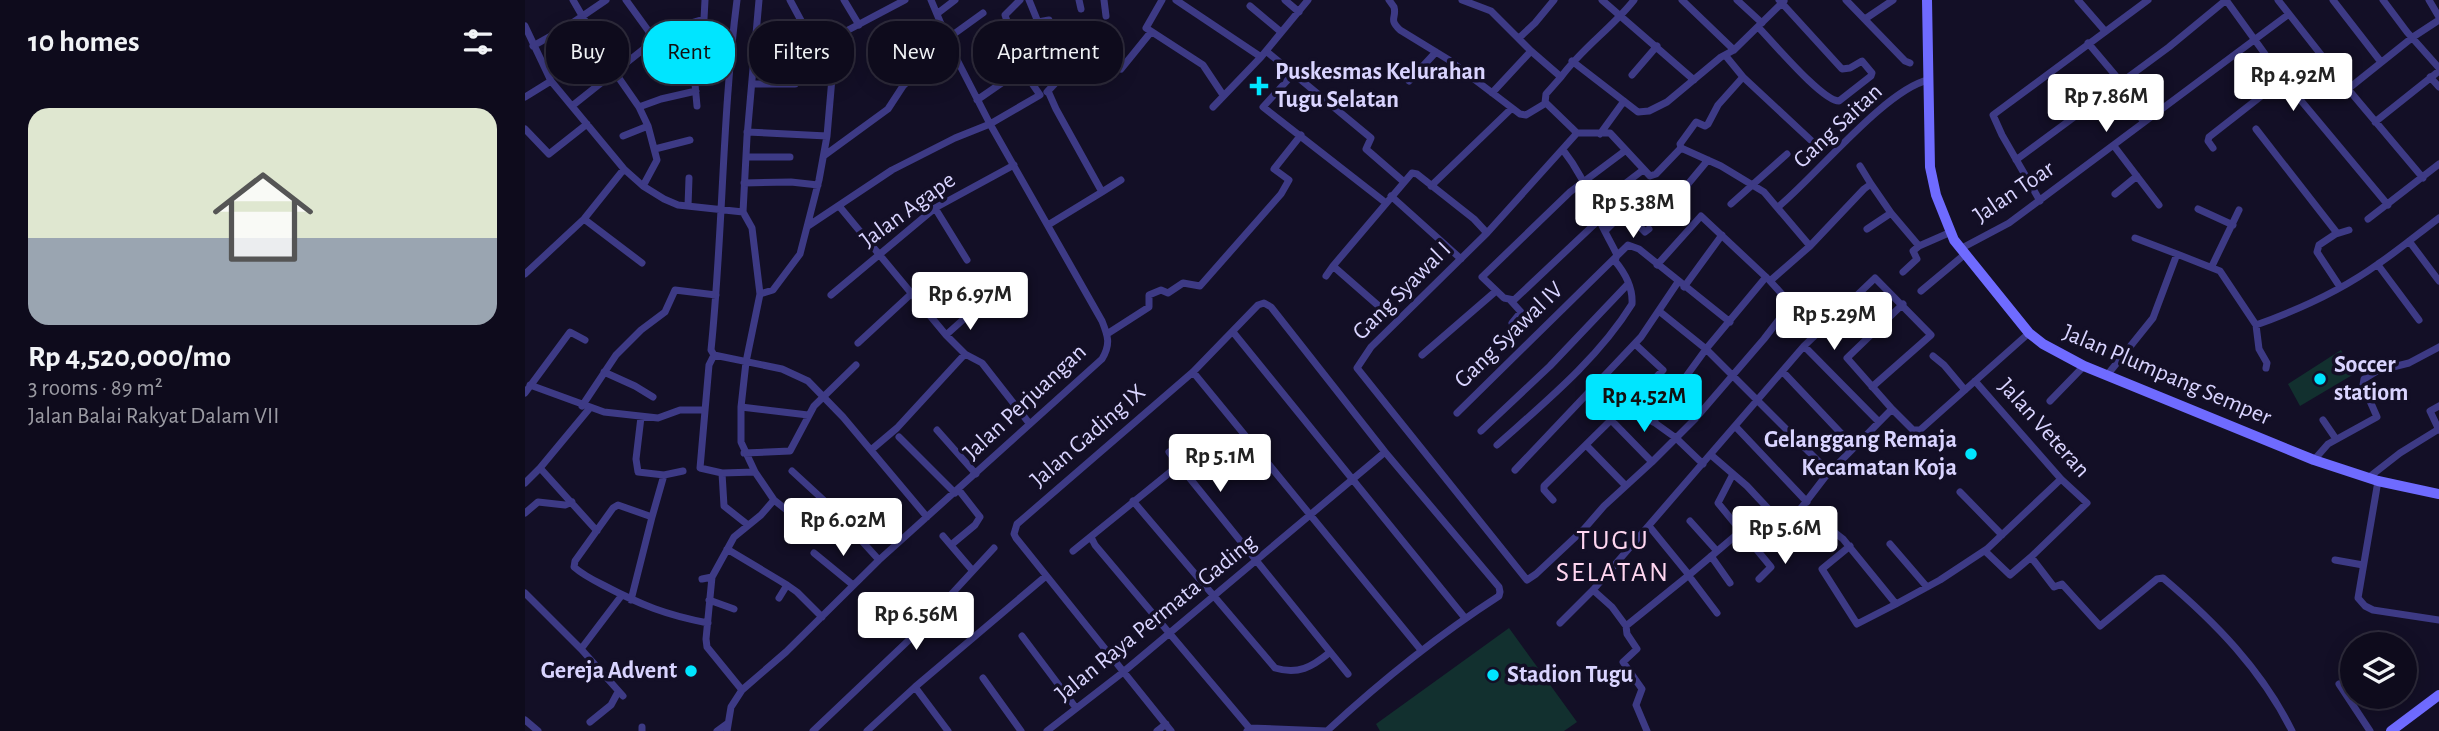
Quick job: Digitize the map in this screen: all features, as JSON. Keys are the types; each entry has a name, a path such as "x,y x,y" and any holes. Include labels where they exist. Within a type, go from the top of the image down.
{"main road":[{"name":"Jalan Plumpang Semper","path":"1927,0 1930,176 1951,232 1962,252 2029,333 2057,353 2084,366 2313,460 2373,480 2439,494"},
{"path":"2391,731 2439,695"}],"street":[{"path":"573,0 586,21"},
{"path":"533,46 606,0"},
{"path":"626,0 643,23"},
{"path":"697,21 704,19 705,0"},
{"path":"735,21 737,0"},
{"path":"759,0 743,212 752,228 760,294 746,362 741,407 741,442 754,472 773,500 813,531"},
{"path":"790,0 802,21"},
{"path":"844,0 859,25"},
{"path":"854,28 905,0"},
{"name":"Jalan Perjuangan","path":"931,0 940,21"},
{"path":"937,13 955,0"},
{"path":"1007,21 1005,15 1020,0"},
{"path":"1028,0 1038,22 1049,20"},
{"path":"1079,0 1081,9"},
{"path":"1104,0 1105,16"},
{"path":"1162,0 1146,27 1203,65 1223,95"},
{"path":"1176,0 1294,74 1371,138 1366,149 1404,182"},
{"path":"1285,0 1299,12"},
{"path":"1213,107 1263,54 1308,0"},
{"path":"1389,0 1395,11 1392,18 1395,25 1523,116 1545,103"},
{"path":"1462,0 1491,11 1561,77"},
{"path":"1519,38 1554,0"},
{"path":"1602,0 1694,80"},
{"path":"1545,103 1546,94 1572,61 1621,16 1634,0"},
{"path":"1682,0 1734,50"},
{"path":"1572,61 1638,112 1649,111 1667,103 1734,50 1760,25 1782,1 1842,69 1862,61 1872,73 1839,101 1833,101 1807,78 1760,25 1737,0"},
{"path":"1846,0 1910,63"},
{"path":"1865,19 1893,0"},
{"path":"2078,0 2105,31"},
{"path":"2040,201 1993,114 2148,0"},
{"path":"2016,160 2169,47 2226,0 2283,79 2388,205"},
{"path":"2278,0 2423,178"},
{"path":"2333,0 2381,62"},
{"path":"2375,121 2439,70 2383,0"},
{"path":"2348,89 2439,18 2429,0"},
{"path":"1250,6 1281,32"},
{"path":"959,30 983,13"},
{"name":"Jalan Toar","path":"1921,291 1962,252 2040,201 2289,14"},
{"path":"525,26 546,71"},
{"path":"1123,67 1151,32"},
{"path":"2088,43 2144,122"},
{"path":"1632,75 1657,46"},
{"path":"629,60 643,49"},
{"path":"1492,93 1531,51"},
{"path":"1409,81 1436,52"},
{"path":"1725,55 1743,77 1816,145"},
{"name":"Jalan Perjuangan","path":"728,727 731,707 742,690 822,617 879,560 1102,359 1109,342 959,64"},
{"path":"1294,74 1263,107 1461,258"},
{"path":"1545,103 1577,134 1612,134 1648,176 1654,175 1681,148 1680,144 1696,123 1708,124 1718,105 1743,77"},
{"path":"2430,77 2439,88"},
{"name":"Gang Saitan","path":"1778,207 1891,101 1917,82 1928,79"},
{"path":"2213,148 2208,142 2209,137 2283,79"},
{"path":"525,97 546,84"},
{"path":"554,84 624,169 643,186 664,199 688,206 743,212"},
{"path":"572,106 598,84"},
{"path":"623,84 639,107 655,149 656,164 643,186"},
{"path":"695,84 697,106"},
{"path":"729,84 711,350 714,355 782,369 800,376 824,397 927,517"},
{"path":"752,85 795,84"},
{"path":"760,294 773,290 800,254 825,155 831,84"},
{"path":"825,155 888,109 905,84"},
{"path":"977,100 1000,84"},
{"path":"1036,84 1056,109 1102,192"},
{"path":"808,226 892,170 955,138 990,124 1044,93 1054,84"},
{"path":"639,107 695,91"},
{"path":"1600,135 1624,101"},
{"path":"1431,186 1512,108"},
{"path":"525,129 549,154 587,124"},
{"path":"623,136 648,126"},
{"path":"2256,129 2336,234"},
{"path":"747,132 827,136"},
{"name":"Gang Syawal I","path":"1577,134 1487,233 1371,347 1357,369 1524,578 1529,580 1584,529 1625,485"},
{"path":"1107,334 1149,307 1149,295 1161,290 1168,293 1183,284 1200,286 1281,194 1289,180 1274,169 1301,135"},
{"path":"655,149 690,140"},
{"path":"2114,146 2159,205"},
{"path":"1681,148 1755,186 1778,207 1810,246"},
{"path":"1563,150 1584,181 1617,255"},
{"path":"1512,323 1521,313 1482,277 1570,192 1626,150"},
{"path":"1731,204 1755,186 1787,154"},
{"path":"745,158 790,157"},
{"path":"1678,196 1708,160"},
{"path":"2368,219 2439,164"},
{"name":"Jalan Agape","path":"831,295 935,208 1014,165"},
{"path":"1860,166 1891,213 1919,246"},
{"path":"525,274 584,219 624,169"},
{"path":"1643,170 1618,189 1623,196 1616,202 1645,232 1649,229"},
{"path":"1326,276 1388,200 1415,173 1474,219 1487,233"},
{"path":"2115,194 2137,177"},
{"path":"688,206 689,178"},
{"path":"1048,225 1121,180"},
{"path":"744,183 790,182 818,185"},
{"path":"1653,422 1706,349 1768,279 1810,246 1859,193 1871,184"},
{"path":"839,206 946,335 965,354 982,363 1029,423"},
{"path":"935,208 967,260"},
{"path":"2198,209 2233,225"},
{"path":"2212,266 2239,210"},
{"path":"1606,230 1625,212"},
{"path":"1867,229 1891,213"},
{"path":"1587,446 1625,485 1676,438 1733,375 1791,304 1701,216 1657,265"},
{"path":"2256,325 2300,307 2378,265 2439,218"},
{"path":"584,219 642,263"},
{"path":"1509,301 1514,300 1600,219"},
{"path":"2340,287 2317,252 2319,245 2336,234 2349,230"},
{"path":"1903,272 1917,259 1913,251 1919,246 1951,232"},
{"path":"1515,470 1635,344 1722,235"},
{"path":"2135,238 2212,266 2225,277 2256,325 2259,349 2267,363 2266,368"},
{"path":"2409,241 2439,281"},
{"path":"1497,445 1561,387 1627,312 1633,298 1623,270 1615,261 1617,255 1628,246 1634,246 1730,321"},
{"path":"2108,374 2153,318 2177,254"},
{"name":"Gang Syawal IV","path":"1457,413 1617,255"},
{"path":"2431,270 2439,264"},
{"path":"2378,265 2419,320"},
{"path":"1333,266 1381,308"},
{"path":"1560,623 1593,590 1804,346 1875,278 1903,304 1931,337 1872,387"},
{"path":"1481,430 1550,366 1628,284"},
{"path":"525,483 540,468 586,407 604,372 631,338 665,312 675,290 716,295"},
{"path":"1422,355 1496,291"},
{"path":"857,343 911,293"},
{"name":"Jalan Gading IX","path":"1046,576 1014,534 1017,524 1193,372 1258,304 1264,303 1271,307 1384,452"},
{"path":"1903,304 1847,358 1892,410 1916,431 2029,333"},
{"path":"946,335 975,308"},
{"path":"1659,311 1706,349 1829,472"},
{"path":"525,393 570,332 585,340"},
{"path":"1233,332 1465,618"},
{"path":"1553,500 1544,490 1544,486 1611,420 1630,405 1663,369 1635,344"},
{"path":"1804,346 1878,422"},
{"path":"2313,460 2336,439 2377,417 2362,381 2377,371 2409,363 2439,347"},
{"path":"871,450 897,428 965,354"},
{"path":"714,355 709,365 700,468 722,473 754,472"},
{"path":"1933,356 1965,390"},
{"path":"744,453 788,452 808,415 856,365"},
{"path":"2050,401 2084,366"},
{"path":"604,372 653,397"},
{"path":"1193,372 1421,650"},
{"path":"1783,372 1854,447"},
{"name":"Jalan Veteran","path":"1975,381 2087,505 2031,558"},
{"path":"530,385 586,407 641,417 663,418 687,409 705,411"},
{"path":"1630,405 1676,438 1703,464"},
{"path":"2439,406 2430,411 2439,430 2400,453 2373,480 2358,598 2365,606 2439,620"},
{"path":"741,407 808,415"},
{"path":"1757,550 1805,505 1829,472 1892,410"},
{"path":"641,417 636,459 638,472 664,475 683,471"},
{"path":"1611,420 1652,462"},
{"path":"2323,420 2336,439"},
{"path":"1736,427 1805,505 1850,547 1894,601"},
{"path":"937,430 976,474"},
{"path":"899,437 981,517 951,545"},
{"path":"1168,452 1176,467 1348,674"},
{"path":"1091,537 1250,730 1328,731 1368,693 1421,650 1499,596 1500,592 1499,587 1384,452"},
{"name":"Jalan Raya Permata Gading","path":"1047,731 1122,673 1384,452"},
{"path":"1711,455 1754,492 1775,516"},
{"path":"1073,551 1176,467"},
{"path":"540,468 597,531"},
{"path":"792,471 879,560"},
{"path":"722,473 724,506 748,525"},
{"path":"1733,474 1718,503 1771,568 1759,579"},
{"path":"631,600 664,475"},
{"path":"1850,547 1822,569 1857,624 1894,601 1927,587 1985,551 2061,479"},
{"path":"1960,492 2002,536"},
{"path":"742,690 707,647 712,577 737,533 761,515 773,500"},
{"path":"1133,501 1275,668 1304,670 1329,653"},
{"path":"525,513 539,502 565,505 572,502"},
{"path":"652,517 618,505 613,508 575,561 574,567 631,600 667,615 708,622"},
{"path":"1690,521 1714,553 1730,583"},
{"path":"1649,526 1717,613"},
{"path":"1626,626 1741,531"},
{"path":"943,536 972,570"},
{"path":"1890,544 1927,587"},
{"path":"813,731 900,649 994,548"},
{"path":"727,549 797,592 822,617"},
{"path":"1985,551 2010,575 2031,558 2054,587 2062,584 2100,626 2157,579 2163,578 2233,643 2266,686 2292,731"},
{"path":"814,552 853,585"},
{"path":"2335,560 2363,565"},
{"path":"867,731 1046,576 1171,731"},
{"path":"702,579 712,577"},
{"path":"779,598 787,585"},
{"path":"1593,590 1612,607 1626,626 1627,634 1637,649 1623,662 1642,689 1636,705 1647,731"},
{"path":"525,593 581,649 620,694 590,722"},
{"path":"581,649 622,595"},
{"path":"709,600 734,609"},
{"path":"1022,636 1076,708"},
{"path":"698,650 707,647"},
{"path":"983,678 1021,731"},
{"path":"2339,684 2370,731"},
{"path":"915,687 946,730"},
{"path":"525,720 538,731"},
{"path":"1157,731 1165,724"},
{"path":"717,731 728,727"}],"green space":[{"path":"969,284 985,309 969,321 949,298"},
{"name":"Soccer statiom","path":"2341,350 2354,374 2300,406 2288,384"},
{"name":"Stadion Tugu","path":"1509,628 1577,722 1564,731 1380,731 1376,724"}],"place":[{"name":"Puskesmas Kelurahan Tugu Selatan","path":"1259,86"},
{"name":"Soccer statiom","path":"2320,379"},
{"name":"Gelanggang Remaja Kecamatan Koja","path":"1971,454"},
{"name":"Gereja Advent","path":"691,671"},
{"name":"Stadion Tugu","path":"1493,675"}],"district":[{"name":"TUGU SELATAN","path":"1613,557"}]}
